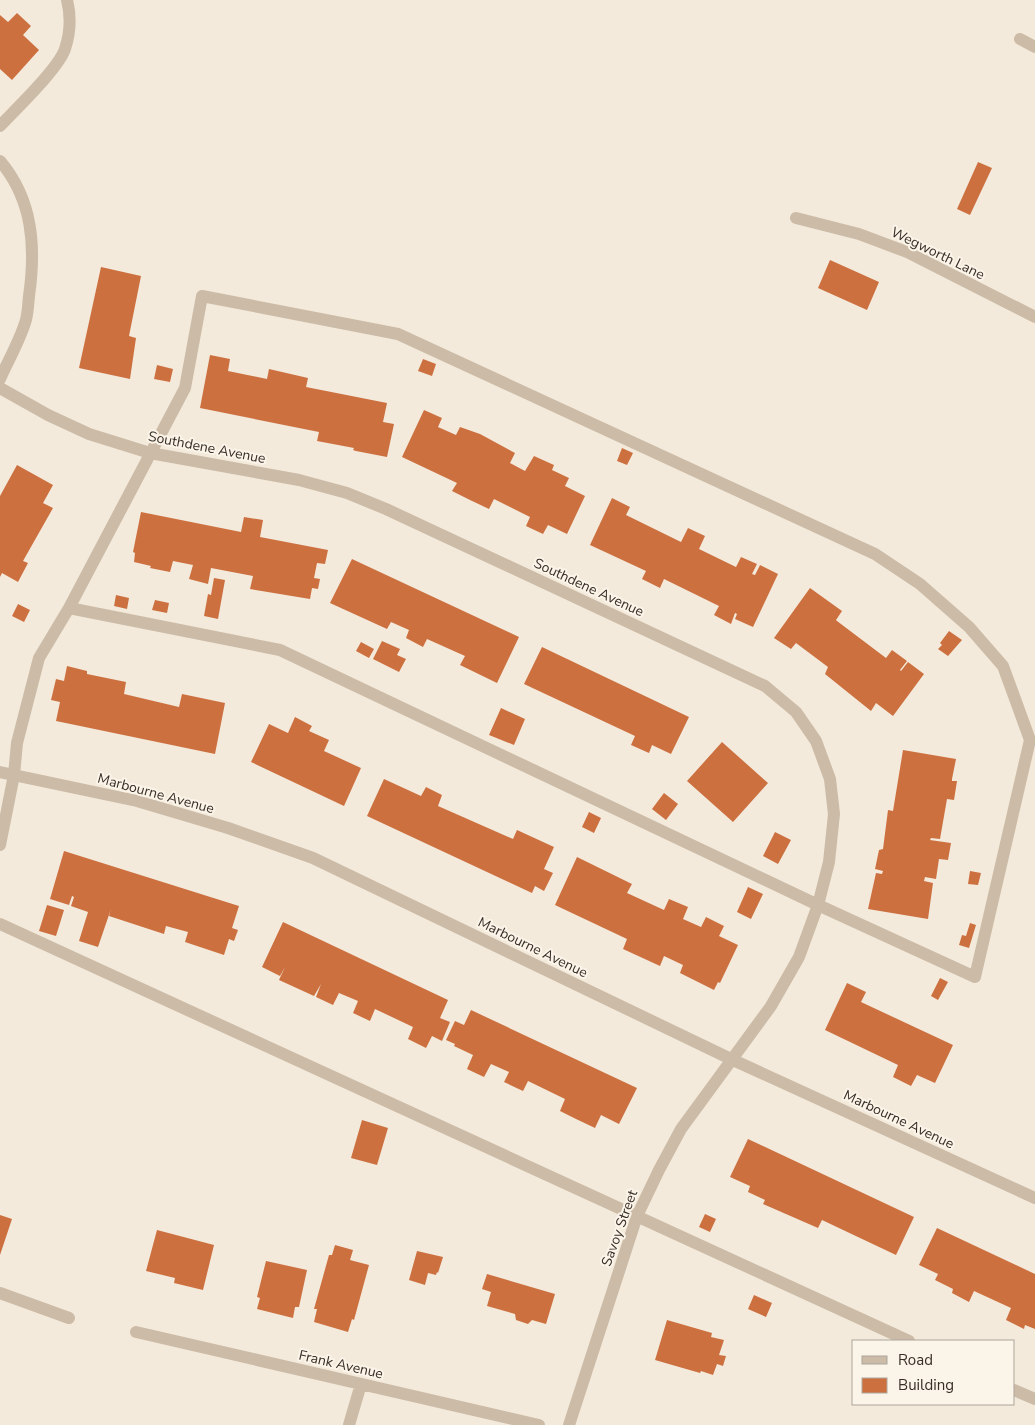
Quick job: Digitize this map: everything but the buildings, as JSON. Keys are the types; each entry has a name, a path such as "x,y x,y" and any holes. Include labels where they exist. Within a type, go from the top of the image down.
{"street":[{"path":"0,126 52,70 64,51 69,29 70,10 67,0"},
{"path":"1020,40 1035,47"},
{"path":"0,161 10,172 26,206 33,245 26,322 0,379"},
{"name":"Wegworth Lane","path":"796,218 859,234 907,252 1035,317"},
{"path":"0,845 14,774 16,743 39,658 69,608 185,388 202,296 398,334 875,554 920,584 969,627 1003,666 1030,740 975,977 818,905 280,650 69,608"},
{"name":"Southdene Avenue","path":"0,388 48,415 89,434 150,453 299,480 347,493 386,508 765,686 796,712 816,741 830,779 834,814 829,862 818,905 799,957 771,1006 733,1060"},
{"name":"Marbourne Avenue","path":"0,772 137,801 228,828 313,858 733,1060 1035,1198"},
{"path":"0,924 907,1340"},
{"name":"Savoy Street","path":"569,1425 637,1216 658,1170 681,1129 733,1060"},
{"path":"0,1293 69,1318"},
{"name":"Frank Avenue","path":"136,1332 539,1425"},
{"path":"350,1425 362,1384"},
{"path":"1015,1390 1035,1399"}]}
